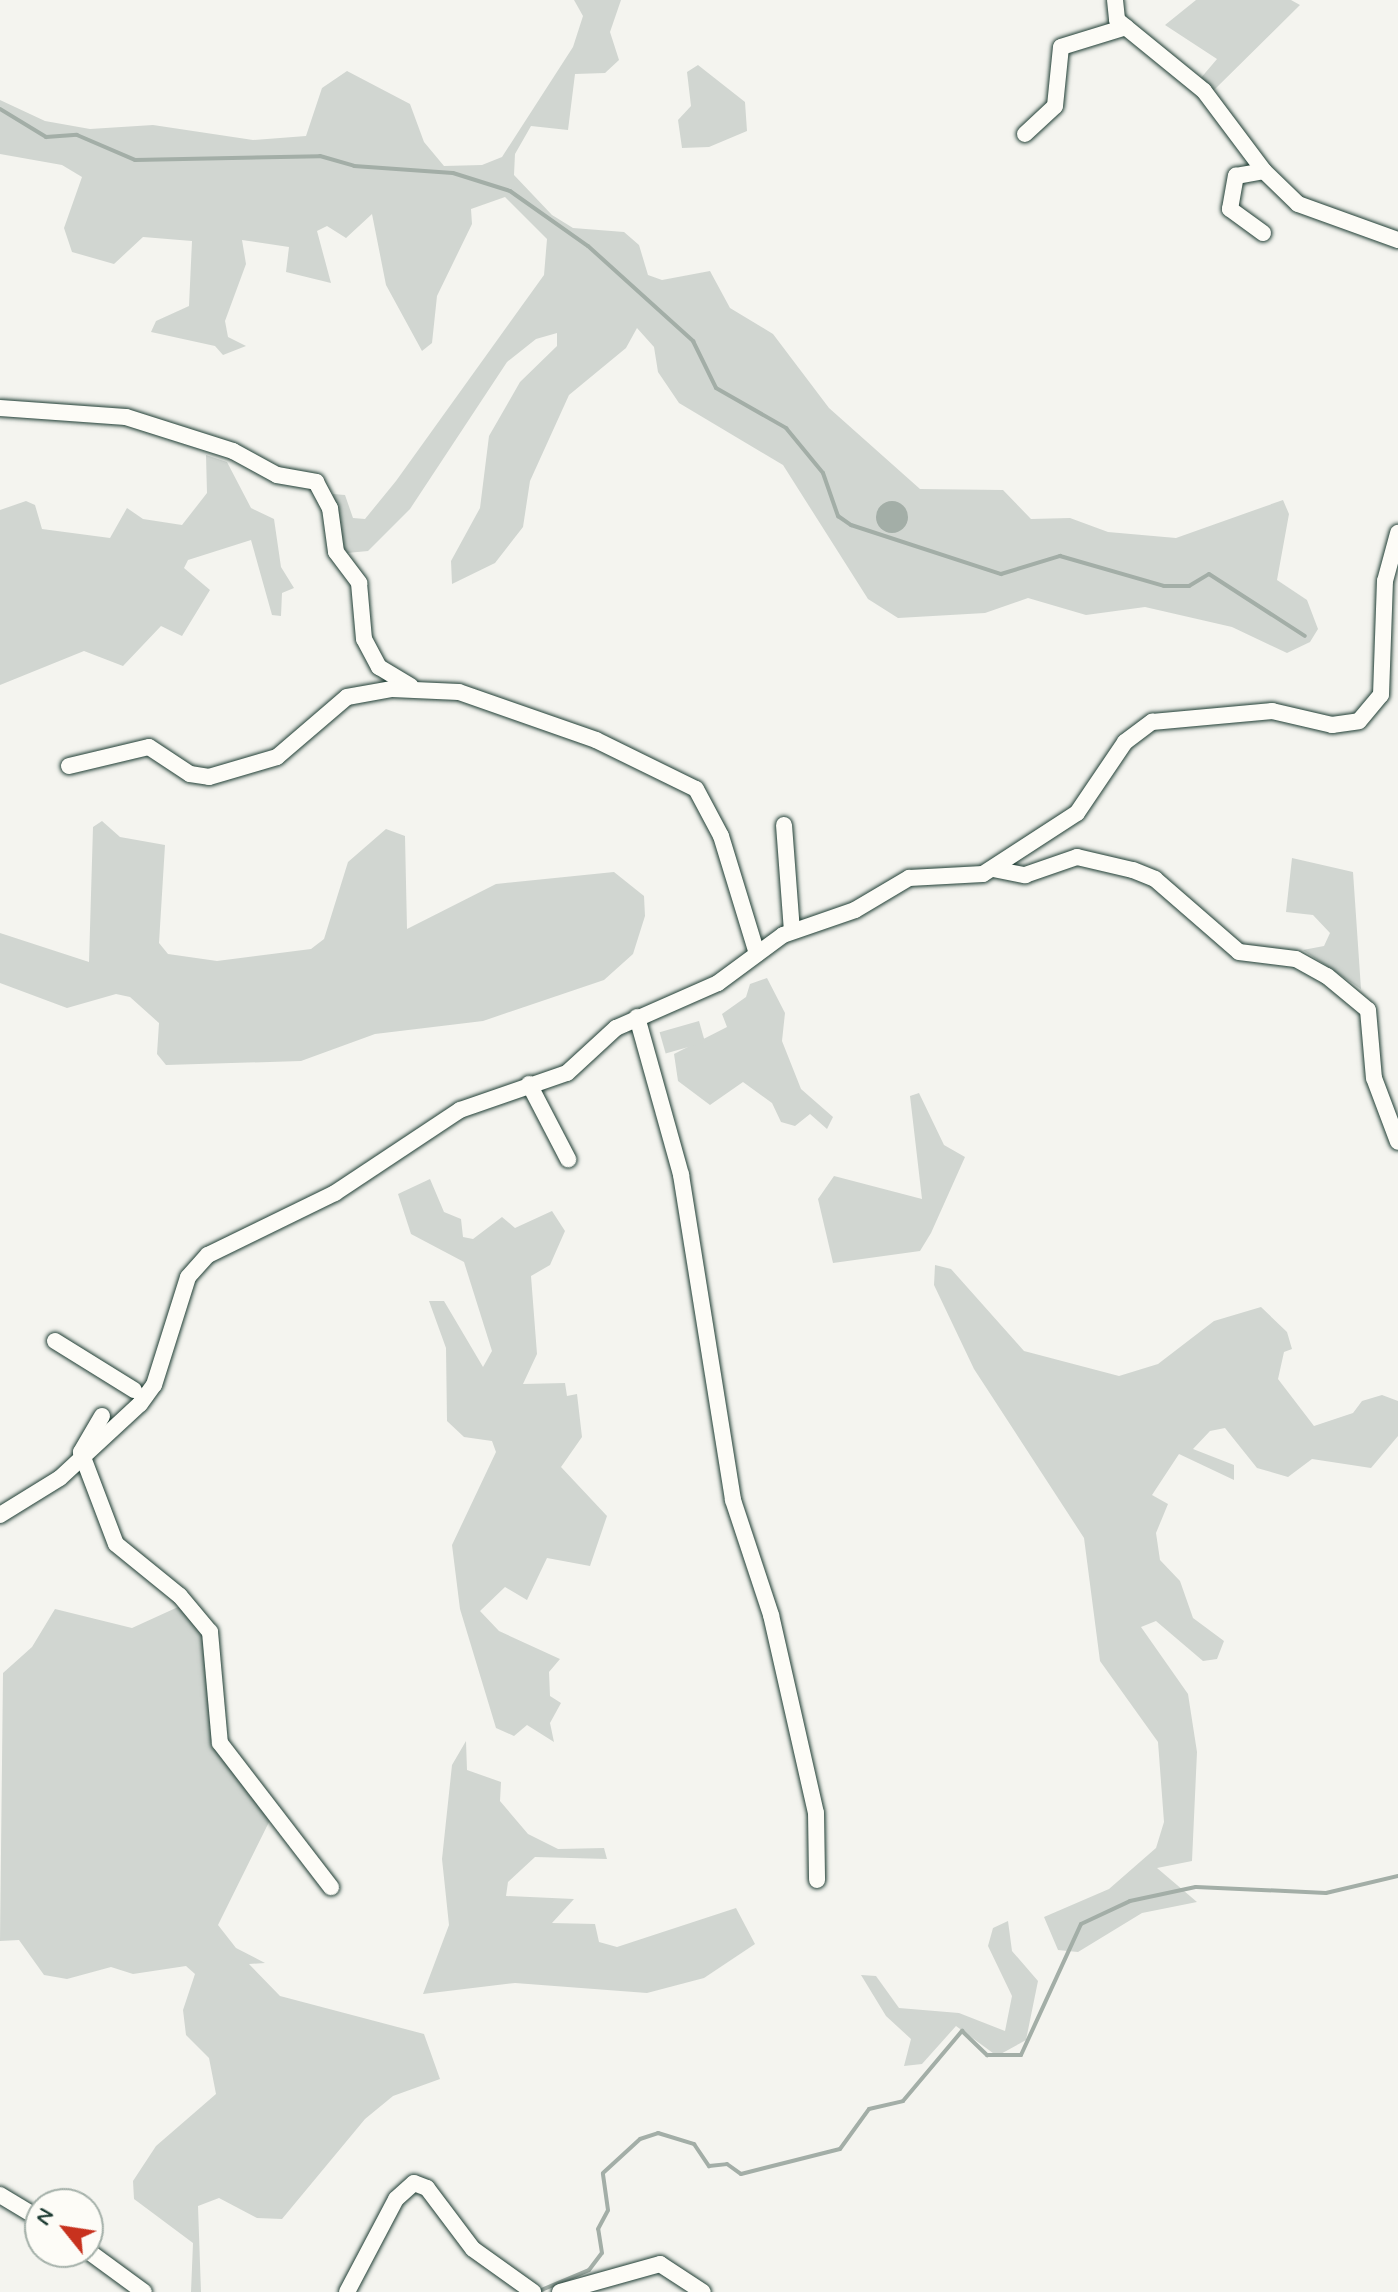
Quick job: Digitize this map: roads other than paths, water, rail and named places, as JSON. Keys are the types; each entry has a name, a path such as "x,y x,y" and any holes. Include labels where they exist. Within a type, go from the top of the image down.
{"street":[{"path":"1115,0 1117,20 1204,91 1264,171 1311,214 1398,240"},
{"path":"1025,134 1055,106 1061,47 1126,27"},
{"path":"1263,233 1234,218 1230,197 1236,176 1264,171"},
{"path":"0,408 126,417 233,451 277,475 316,482 330,508 336,552 359,583 360,625 372,656 391,679 427,691"},
{"path":"0,1515 82,1460 154,1385 176,1302 196,1265 256,1227 335,1193 460,1110 567,1073 637,1017 718,983 792,931 855,910 909,878 973,878 993,869 1077,813 1125,742 1152,722 1272,711 1351,725 1368,714 1381,695 1385,581 1398,533"},
{"path":"69,766 149,747 190,774 209,777 277,757 347,697 427,691 459,692 684,778 721,836 757,954"},
{"path":"784,825 792,931"},
{"path":"993,869 1025,875 1077,857 1133,870 1155,879 1239,952 1296,959 1327,976 1368,1010 1374,1078 1398,1142"},
{"path":"637,1017 681,1175 733,1500 771,1615 816,1813 817,1880"},
{"path":"529,1084 568,1159"},
{"path":"55,1341 134,1390"},
{"path":"102,1416 82,1460 116,1544 180,1596 210,1632 220,1743 331,1887"},
{"path":"347,2292 396,2199 414,2183 427,2188 460,2237 532,2291"},
{"path":"0,2195 24,2209"},
{"path":"104,2263 144,2292"},
{"path":"560,2292 660,2264 703,2292"}],"waterway":[{"path":"0,109 46,137 77,135 135,160 320,156 354,166 453,173 510,191 588,246 693,341 716,388 786,428 823,473 838,516 851,525 1001,574 1060,556 1164,586 1189,586 1209,574 1305,636"},
{"path":"539,2291 589,2270 602,2253 598,2229 608,2210 603,2173 640,2139 658,2133 694,2144 709,2166 727,2164 741,2174 840,2149 869,2109 903,2101 962,2031 987,2055 1021,2055 1081,1924 1130,1901 1196,1887 1326,1893 1398,1876"}]}
